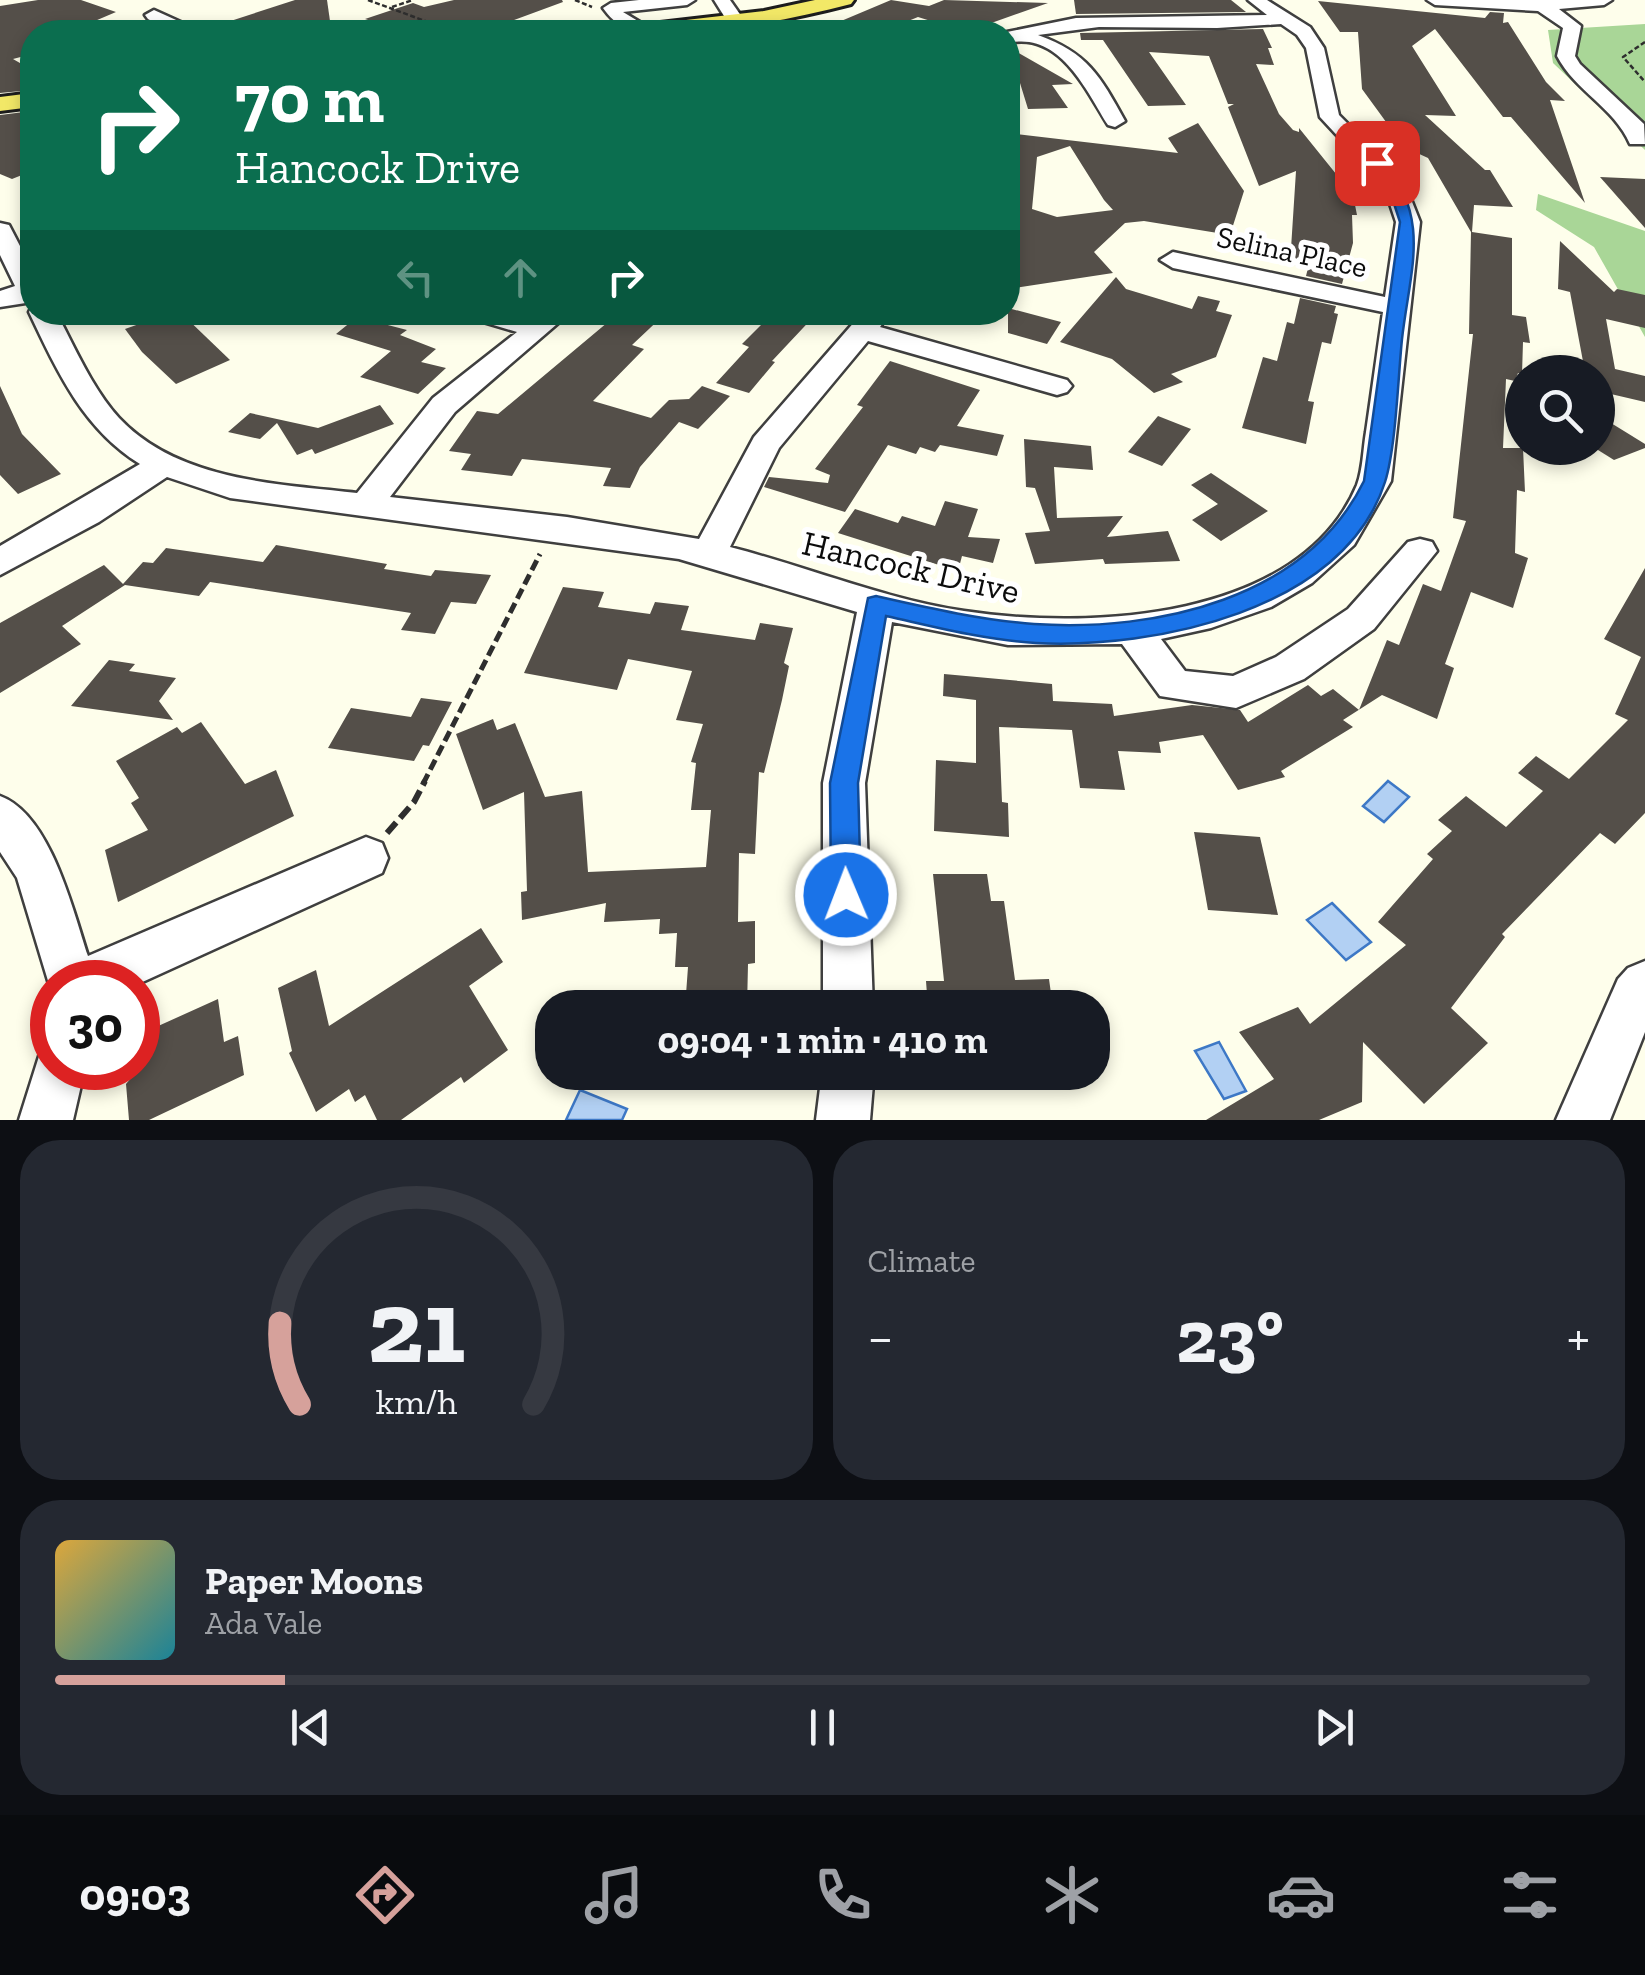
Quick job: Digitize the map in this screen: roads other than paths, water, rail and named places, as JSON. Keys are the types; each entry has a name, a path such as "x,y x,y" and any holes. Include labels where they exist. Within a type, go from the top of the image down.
{"main road":[{"path":"735,20 844,0"}],"street":[{"path":"622,20 611,8 687,0"},
{"path":"722,0 735,20"},
{"name":"Hancock Drive","path":"49,325 93,410 121,440 162,465 230,487 552,529 709,554 876,604 963,624 1036,633 1132,629 1180,621 1241,603 1290,580 1332,547 1358,517 1375,481 1408,222 1395,184 1330,116 1315,48 1304,31 1256,0"},
{"path":"1435,0 1542,6 1604,0"},
{"path":"1542,6 1572,26 1566,56 1572,67 1637,128 1638,139"},
{"path":"154,16 162,20"},
{"path":"1020,34 1072,21 1197,23 1287,18"},
{"path":"1020,38 1070,54 1084,65 1115,121"},
{"name":"Hancock Drive","path":"0,230 20,269"},
{"name":"Selina Place","path":"1173,260 1397,308"},
{"path":"366,505 444,405 542,325"},
{"path":"709,554 764,444 868,325"},
{"path":"880,325 1057,386"},
{"path":"0,562 87,514 162,465"},
{"path":"1132,629 1174,685 1236,692 1290,668 1360,619 1420,552"},
{"path":"848,990 844,783 876,604"},
{"path":"0,814 37,870 65,960"},
{"path":"136,960 366,858"},
{"path":"1583,1120 1635,996 1645,985"},
{"path":"46,1120 54,1090"},
{"path":"843,1120 846,1090"}],"water":[{"path":"1388,781 1409,797 1384,822 1363,806"},
{"path":"1332,903 1371,942 1346,960 1307,920"},
{"path":"1219,1042 1246,1091 1224,1099 1195,1051"},
{"path":"580,1090 627,1109 622,1120 566,1120"}]}
